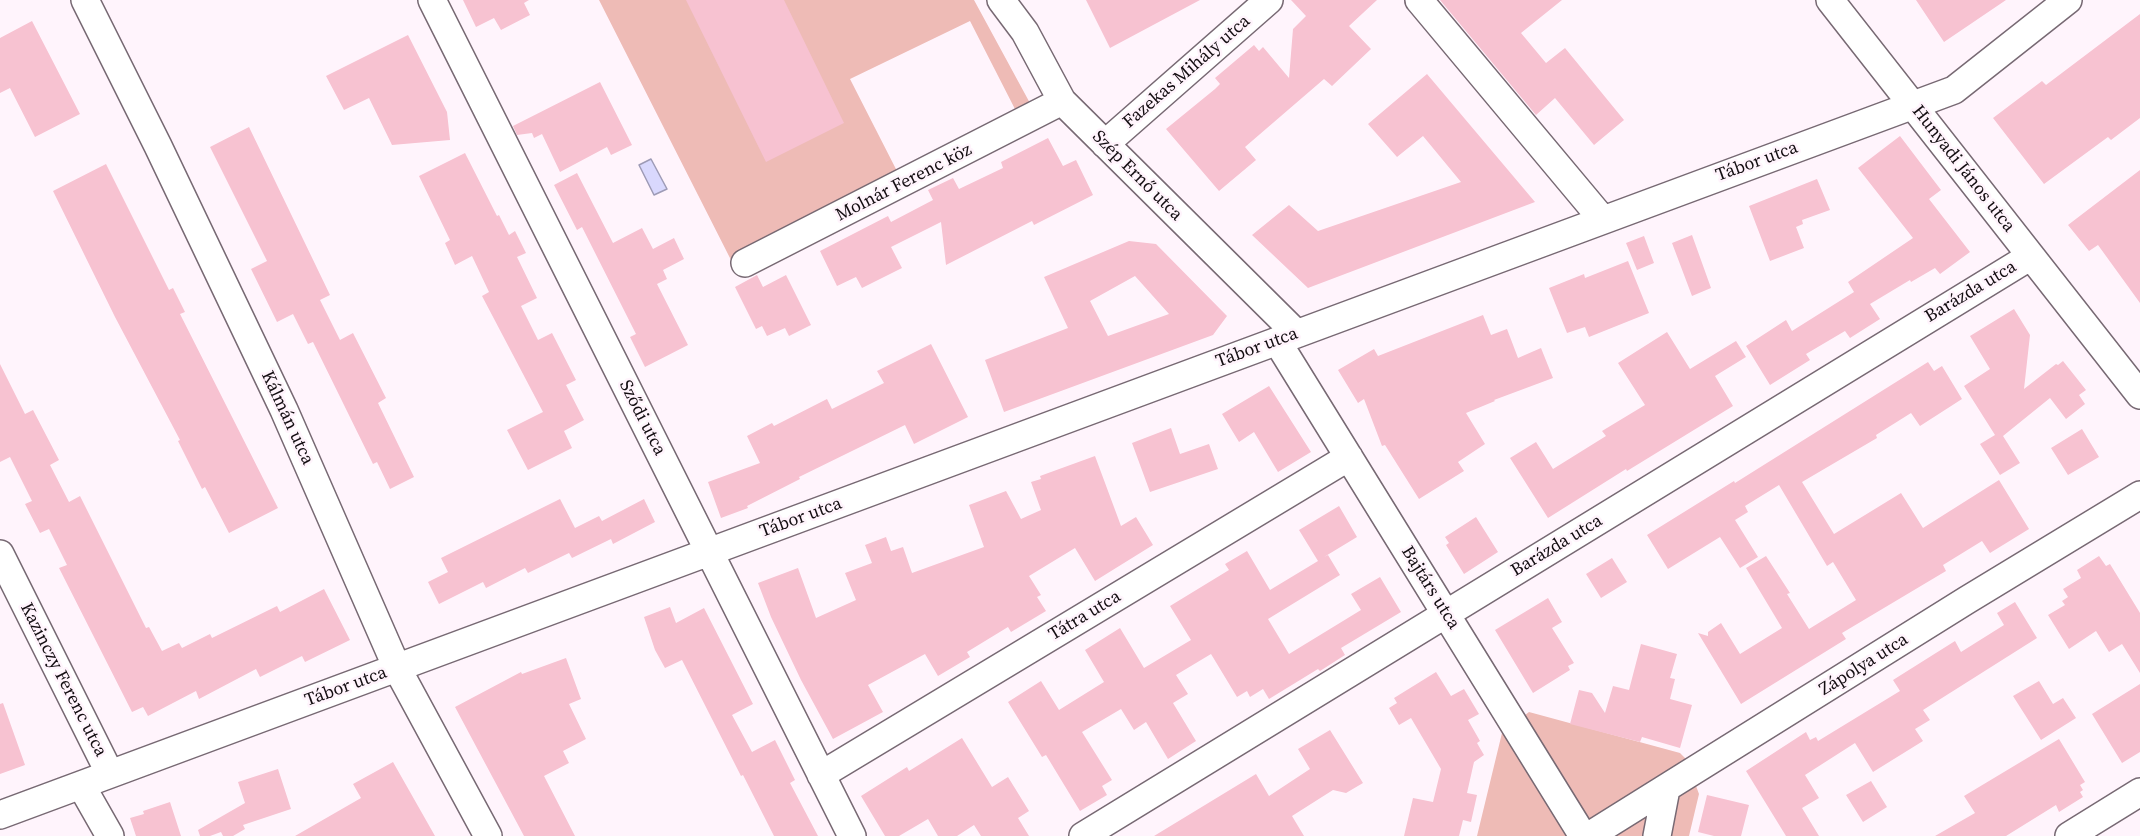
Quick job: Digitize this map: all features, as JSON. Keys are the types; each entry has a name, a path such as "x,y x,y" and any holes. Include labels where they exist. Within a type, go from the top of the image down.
{"street":[{"name":"Kálmán utca","path":"85,0 158,146 284,410 398,668 488,836"},
{"name":"Sződi utca","path":"432,0 852,836"},
{"name":"Szép Ernő utca","path":"1001,0 1025,32 1062,102 1287,337"},
{"name":"Fazekas Mihály utca","path":"1104,144 1269,0"},
{"path":"1419,0 1603,220"},
{"name":"Hunyadi János utca","path":"1830,0 2140,394"},
{"name":"Tábor utca","path":"0,815 1954,90 2068,0"},
{"name":"Molnár Ferenc köz","path":"745,264 1062,102"},
{"name":"Barázda utca","path":"1083,836 2031,256"},
{"name":"Bajtárs utca","path":"1287,337 1349,457 1583,836"},
{"name":"Tátra utca","path":"821,775 1349,457"},
{"name":"Zápolya utca","path":"1589,836 2140,495"},
{"name":"Kazinczy Ferenc utca","path":"0,554 110,774"},
{"path":"81,785 110,836"},
{"path":"1657,836 1666,789"},
{"path":"2069,836 2140,792"}],"shaded area":[{"path":"599,0 974,0 1031,105 1017,113 970,21 850,79 899,175 731,260"},
{"path":"1529,712 1680,753 1686,759 1699,794 1689,836 1477,836 1502,733"}],"water":[{"path":"651,159 667,189 654,195 639,165"}],"building":[{"path":"463,0 529,0 524,3 530,15 501,30 494,18 476,27"},
{"path":"686,0 784,0 844,123 766,162"},
{"path":"1086,0 1200,0 1110,48"},
{"path":"1291,0 1377,0 1349,26 1371,49 1332,86 1324,79 1245,147 1256,160 1219,191 1166,129 1215,89 1220,84 1215,78 1254,45 1259,51 1263,47 1289,78 1293,29 1306,16"},
{"path":"1440,0 1562,0 1521,33 1546,63 1565,48 1624,120 1594,145 1555,98 1536,115"},
{"path":"1916,0 2006,0 1944,42"},
{"path":"2140,14 2140,118 2111,140 2108,137 2044,184 1993,118 2042,81 2046,85"},
{"path":"32,21 80,114 35,137 10,88 0,93 0,38"},
{"path":"408,35 447,112 450,140 392,145 369,98 344,110 326,76"},
{"path":"1427,74 1535,202 1308,288 1252,235 1289,205 1318,231 1461,182 1423,136 1397,157 1368,124"},
{"path":"600,82 632,145 611,155 607,147 560,172 542,134 534,138 532,133 517,135 513,126"},
{"path":"249,127 330,295 320,300 340,340 353,333 386,398 378,403 414,477 390,489 377,462 373,464 313,342 308,344 293,314 277,322 251,269 267,261 210,147"},
{"path":"1900,136 1941,190 1929,199 1970,252 1940,274 1935,268 1870,304 1880,319 1850,338 1845,331 1806,354 1810,360 1770,385 1746,346 1786,320 1792,331 1854,292 1848,282 1913,238 1858,168"},
{"path":"1048,138 1063,166 1076,160 1093,195 1034,225 1032,221 946,265 941,222 891,247 902,268 862,288 856,277 837,286 820,251 888,216 891,222 933,200 928,190 953,178 959,189 1003,168 1001,162"},
{"path":"465,153 497,216 499,215 509,235 515,231 526,253 517,257 537,298 521,306 538,340 552,333 576,380 566,385 584,420 564,431 572,448 528,470 507,430 543,412 482,296 489,292 472,256 455,265 445,243 450,240 419,176"},
{"path":"106,164 169,290 173,288 185,312 180,314 278,508 229,533 205,487 202,489 178,441 180,440 115,317 53,191"},
{"path":"2140,170 2140,303 2098,245 2089,251 2068,225"},
{"path":"577,173 613,243 642,228 653,249 674,238 684,259 663,270 667,279 657,284 688,345 645,367 630,337 636,334 582,227 577,230 554,185"},
{"path":"1817,179 1830,210 1802,220 1803,224 1796,227 1804,248 1770,261 1749,206"},
{"path":"1692,235 1711,288 1692,296 1672,243"},
{"path":"1644,236 1654,263 1637,270 1626,243"},
{"path":"1129,241 1156,244 1227,316 1213,335 1004,412 985,360 1068,328 1044,277","holes":["1135,276 1169,314 1108,336 1090,301"]},
{"path":"1628,261 1649,313 1589,337 1585,327 1567,333 1549,288 1584,274 1585,278"},
{"path":"757,275 763,287 786,275 811,325 789,336 785,328 767,336 762,326 756,329 735,287"},
{"path":"2014,309 2030,335 2024,389 2063,361 2086,390 2079,395 2085,404 2066,419 2050,398 2003,436 2020,463 2000,475 1980,444 1995,435 1964,386 1990,369 1970,336"},
{"path":"1483,315 1491,335 1507,329 1518,358 1541,348 1553,378 1466,413 1485,444 1458,462 1464,471 1419,499 1385,445 1382,446 1364,399 1358,403 1338,370 1374,349 1378,356"},
{"path":"1667,332 1690,369 1736,341 1746,357 1715,376 1733,406 1548,518 1510,458 1536,442 1553,469 1606,436 1602,431 1645,405 1618,363"},
{"path":"931,344 968,417 914,444 905,425 799,477 800,479 747,506 748,508 721,518 708,482 760,463 747,436 772,423 774,426 827,399 832,409 884,383 877,371"},
{"path":"1928,362 1934,371 1942,366 1962,399 1920,426 1911,413 1876,435 1877,438 1802,482 1834,534 1901,493 1923,528 1999,480 2029,529 1990,553 1982,541 1943,565 1946,571 1842,633 1846,639 1741,704 1698,633 1708,636 1708,632 1721,623 1740,654 1782,628 1746,568 1766,556 1790,593 1787,594 1809,629 1856,600 1833,562 1827,566 1779,485 1745,506 1748,512 1735,520 1758,557 1740,568 1720,537 1668,569 1647,535 1734,481 1735,483"},
{"path":"0,364 25,414 33,410 59,460 50,465 69,502 80,496 146,628 149,627 162,651 179,643 182,648 210,634 212,638 277,606 280,612 324,589 350,640 305,662 302,656 260,677 256,669 199,699 196,691 148,716 143,707 132,712 59,568 67,565 49,529 40,533 25,504 32,501 10,457 0,462"},
{"path":"1269,386 1311,452 1278,472 1254,432 1239,442 1222,414"},
{"path":"1171,428 1180,454 1209,444 1218,469 1150,492 1132,443"},
{"path":"2082,429 2099,457 2068,475 2051,448"},
{"path":"1095,456 1121,526 1136,517 1153,545 1095,581 1075,548 1029,576 1041,595 1037,597 1046,611 1011,632 1008,627 967,652 970,657 938,676 925,654 868,685 883,712 833,739 801,680 771,617 758,583 798,568 816,618 856,600 845,573 872,563 865,545 886,537 891,551 903,547 912,573 984,547 969,505 1006,491 1021,519 1041,510 1031,482 1041,479 1040,476"},
{"path":"560,499 575,528 599,516 602,521 644,499 655,522 613,544 611,539 572,558 569,553 528,573 525,568 486,588 483,582 439,604 428,582 448,572 441,558"},
{"path":"1339,506 1357,537 1324,557 1328,555 1340,575 1268,619 1289,654 1361,610 1351,594 1380,577 1401,612 1341,648 1345,655 1269,699 1263,689 1250,697 1247,691 1237,697 1211,654 1176,675 1188,694 1173,703 1196,741 1168,759 1146,722 1134,730 1121,709 1082,732 1112,780 1102,786 1107,795 1080,811 1046,755 1042,757 1008,702 1041,681 1059,710 1104,682 1085,650 1120,628 1144,668 1191,640 1170,606 1229,570 1225,564 1247,551 1270,590 1318,561 1299,530"},
{"path":"1476,517 1498,552 1464,574 1446,545 1449,543 1445,537"},
{"path":"2099,556 2106,566 2110,564 2140,613 2140,673 2122,644 2109,652 2096,631 2069,649 2048,615 2065,605 2062,601 2068,597 2063,589 2081,578 2077,570"},
{"path":"1612,558 1627,582 1601,598 1586,574"},
{"path":"1548,598 1562,622 1552,628 1574,663 1568,666 1570,670 1533,693 1495,630"},
{"path":"2015,602 2037,638 1923,710 1930,720 1915,729 1923,741 1873,772 1855,743 1805,775 1819,798 1802,808 1819,836 1786,836 1746,771 1806,732 1810,740 1816,737 1818,741 1900,691 1893,680 1955,641 1961,652 2004,625 1997,613"},
{"path":"670,607 676,623 704,608 753,704 732,715 752,752 775,740 795,780 790,783 818,836 774,836 682,660 665,668 655,650 644,617"},
{"path":"1641,644 1677,654 1670,678 1675,679 1670,699 1692,705 1680,748 1642,737 1640,742 1570,724 1579,690 1592,693 1605,713 1613,686 1629,690"},
{"path":"566,658 581,699 569,704 586,739 563,751 569,763 544,776 575,836 524,836 455,707 521,672 522,674"},
{"path":"1436,672 1451,696 1464,689 1479,714 1468,720 1480,741 1477,743 1484,755 1474,762 1467,793 1477,795 1471,822 1463,820 1459,836 1404,836 1413,798 1433,802 1441,769 1411,718 1399,725 1389,708 1397,703 1394,698"},
{"path":"2039,681 2053,704 2063,698 2076,718 2041,740 2013,696"},
{"path":"2140,684 2140,752 2122,763 2092,714"},
{"path":"3,703 25,765 0,774 0,704"},
{"path":"1330,730 1363,783 1346,793 1333,790 1292,816 1304,836 1154,836 1256,774 1269,796 1310,769 1298,749"},
{"path":"962,738 992,787 1008,777 1029,811 1018,818 1029,836 981,836 974,825 957,836 938,836 928,819 899,836 885,836 861,796 907,767 909,771"},
{"path":"2059,739 2085,782 2080,785 2083,797 2059,812 2056,805 2006,836 1935,836 1975,813 1964,796"},
{"path":"393,762 435,836 295,836 361,798 353,784"},
{"path":"278,769 291,809 243,825 245,829 233,836 223,836 221,832 210,836 200,836 198,830 245,803 238,782"},
{"path":"1871,781 1887,807 1863,822 1846,795"},
{"path":"1707,795 1749,805 1741,836 1714,836 1698,832"},
{"path":"170,802 181,836 136,836 130,818"}]}
